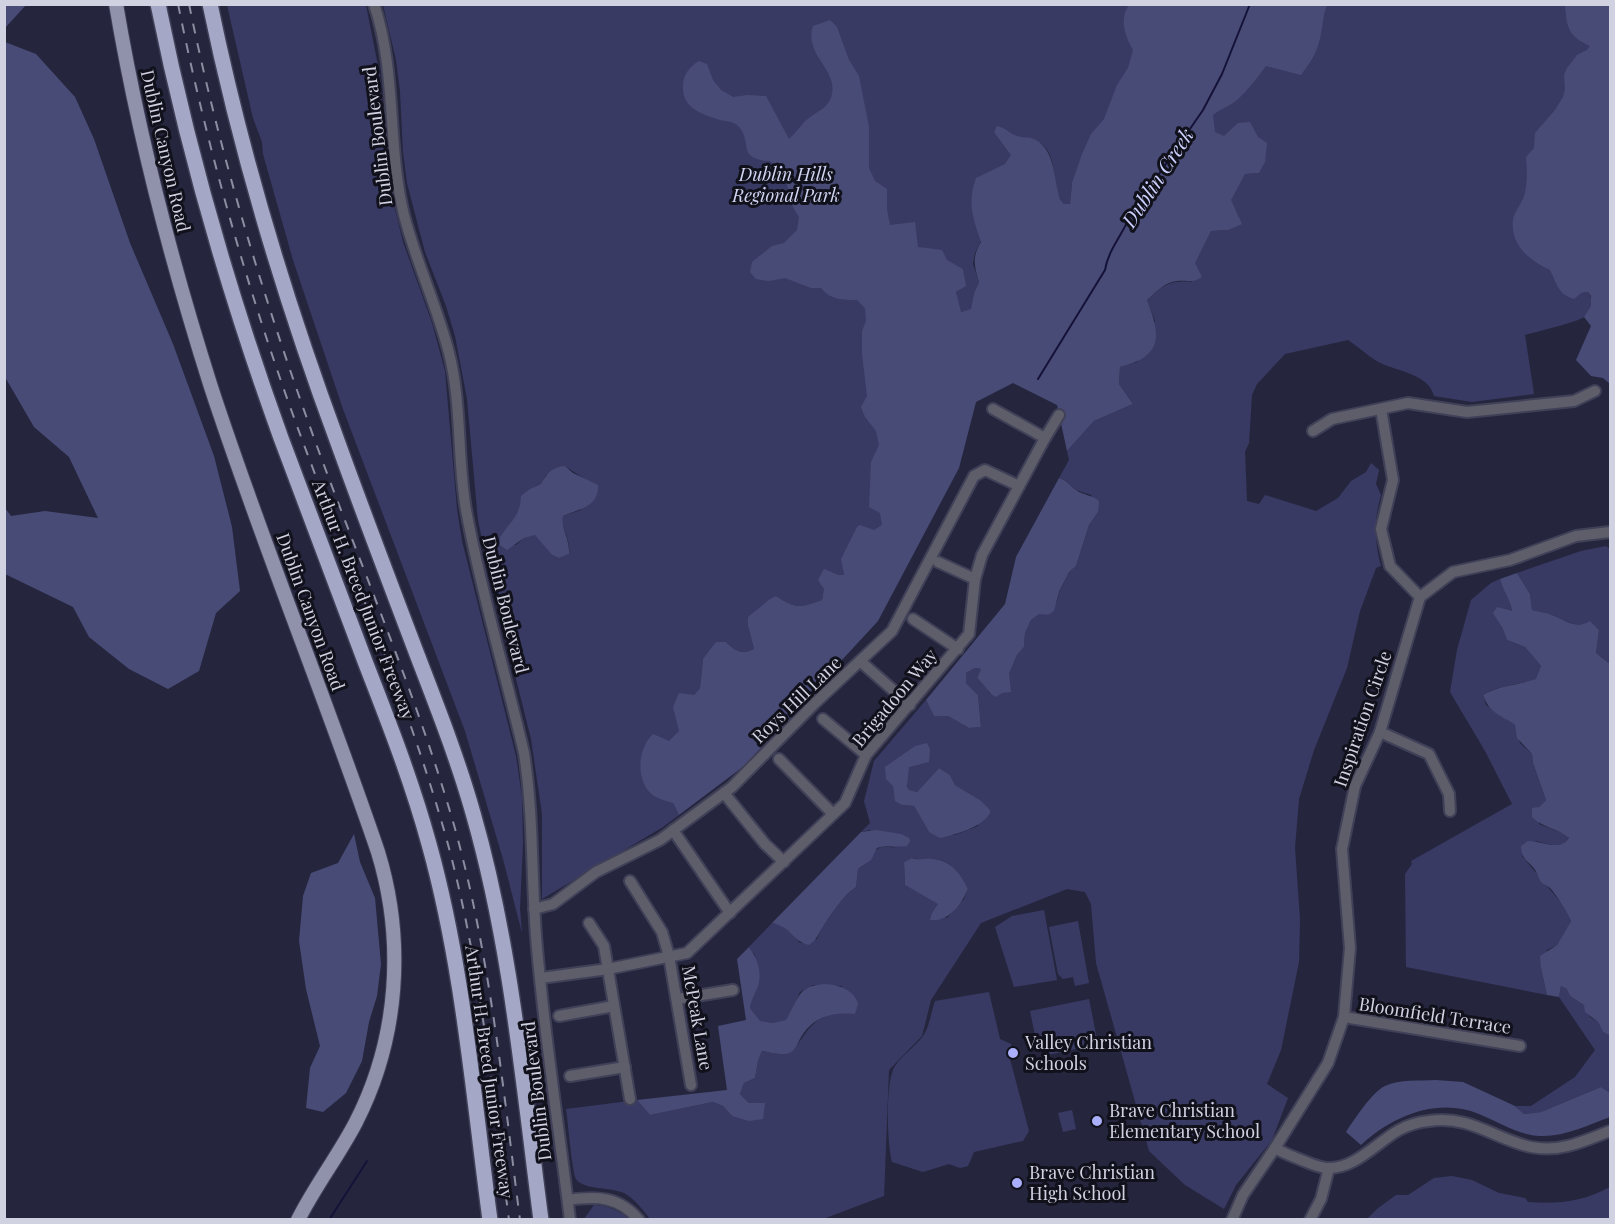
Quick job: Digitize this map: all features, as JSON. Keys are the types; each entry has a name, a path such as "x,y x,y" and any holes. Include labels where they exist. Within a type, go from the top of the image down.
{"highway":[{"name":"Arthur H. Breed Junior Freeway","path":"158,4 194,157 244,331 286,451 403,763 430,850 457,974 490,1220"},
{"name":"Arthur H. Breed Junior Freeway","path":"210,4 253,180 297,326 339,446 448,737 478,830 493,890 506,959 541,1220"}],"main road":[{"name":"Dublin Canyon Road","path":"116,4 134,104 150,173 190,318 236,459 374,842 386,881 391,909 395,949 393,990 388,1030 377,1070 356,1122 298,1220"}],"street":[{"name":"Dublin Boulevard","path":"374,4 386,62 394,162 405,216 449,355 457,403 466,508 476,560 524,753 529,783 534,909 554,1110 570,1220"},
{"path":"1313,431 1332,419 1408,403 1467,412 1574,401 1595,392"},
{"path":"993,409 1045,438"},
{"path":"1381,409 1393,480 1381,529 1390,566 1420,597 1453,572 1510,560 1576,536 1611,532"},
{"name":"Brigadoon Way","path":"541,978 608,969 687,953 845,803 866,755 969,634 975,579 982,555 1059,415"},
{"name":"Roys Hill Lane","path":"534,909 553,904 596,872 645,848 724,793 892,631 974,476 985,470 1019,486"},
{"path":"938,562 975,579"},
{"name":"Inspiration Circle","path":"1232,1220 1243,1195 1328,1062 1344,1017 1350,948 1342,849 1355,786 1380,732 1420,597"},
{"path":"913,619 958,649"},
{"path":"860,661 910,705"},
{"path":"823,719 866,755"},
{"path":"1380,732 1429,754 1449,794 1450,811"},
{"path":"779,759 833,814"},
{"path":"724,793 765,844 784,862"},
{"path":"673,830 730,913"},
{"name":"McPeak Lane","path":"630,881 662,932 669,956 691,1085"},
{"path":"589,922 604,946 630,1099"},
{"path":"677,999 733,990"},
{"path":"559,1016 614,1006"},
{"name":"Bloomfield Terrace","path":"1344,1017 1520,1046"},
{"path":"570,1076 625,1066"},
{"path":"1275,1148 1316,1166 1329,1168 1354,1161 1400,1129 1431,1121 1461,1122 1478,1126 1531,1147 1547,1148 1569,1147 1611,1131"},
{"path":"1310,1220 1322,1199 1329,1168"},
{"path":"568,1200 596,1197 609,1199 626,1207 639,1220"}],"green space":[{"path":"227,5 366,5 380,76 388,178 403,242 432,323 445,371 462,541 516,756 522,797 523,844 520,908 522,933 503,859 465,731 343,409 293,260 263,154 262,142 253,118"},
{"name":"Dublin Hills Regional Park","path":"383,5 1610,5 1581,293 1588,292 1591,305 1589,312 1580,319 1525,335 1534,394 1472,402 1434,396 1431,388 1418,377 1375,360 1348,340 1285,354 1257,384 1252,395 1249,443 1245,452 1247,501 1259,504 1265,495 1316,511 1338,498 1351,481 1366,472 1371,463 1379,470 1376,484 1381,495 1376,530 1381,566 1376,568 1360,611 1347,668 1314,750 1299,799 1295,848 1300,920 1299,962 1281,1050 1267,1084 1288,1098 1272,1140 1236,1185 1224,1209 1185,1185 1149,1151 1096,963 1091,904 1085,892 1067,889 981,923 931,1000 922,1036 889,1070 884,1196 823,1219 650,1219 635,1201 624,1193 591,1187 576,1179 566,1109 637,1100 650,1115 713,1102 723,1106 732,1116 749,1103 740,1094 744,1083 755,1078 762,1051 786,1054 820,1019 829,1014 841,1013 842,986 813,985 800,992 787,1020 772,1023 760,1022 750,1008 751,1000 757,989 755,955 749,947 772,923 785,926 800,943 817,939 834,911 856,887 858,869 864,866 877,849 895,848 870,830 861,832 870,823 864,801 874,761 926,700 934,716 948,716 969,728 981,727 978,695 966,683 966,673 975,668 981,669 977,678 990,694 1009,674 1017,655 1024,647 1025,633 1031,620 1039,613 1048,615 1057,601 1069,572 1076,566 1089,525 1098,512 1091,495 1076,490 1065,480 1059,478 1069,460 1067,451 1094,421 1133,404 1119,384 1120,367 1137,362 1155,321 1147,300 1167,285 1192,282 1194,264 1211,231 1228,230 1239,217 1230,200 1245,174 1259,173 1072,183 1070,204 1064,204 1057,191 1049,152 1043,145 1032,139 975,253 973,264 979,282 971,310 960,312 956,292 965,286 963,269 955,265 895,562 843,569 844,575 828,571 822,600 808,605 793,605 776,596 748,626 754,649 746,652 739,651 726,642 703,659 700,688 694,695 689,695 673,803 679,815 663,827 542,899 542,814 531,739 478,520 467,399 455,336 425,252 407,183 396,60","holes":["565,466 589,482 581,510 563,516 569,554 559,558 552,555 535,534 524,538 516,545 500,545 500,537 516,518 530,490 541,484 546,475","915,746 907,774 909,791 917,792 939,768 950,775 955,785 980,800 978,826 955,835 929,832 914,806 902,805 896,801 893,786 906,753","912,858 938,860 949,865 962,878 968,889 964,899 947,918 932,913 939,904 905,885 904,862"]},
{"path":"1606,546 1610,549 1610,664 1596,653 1599,630 1590,622 1575,624 1532,610 1530,594 1517,573 1581,551"},
{"path":"1500,579 1512,611 1502,627 1507,640 1525,647 1541,666 1537,679 1502,687 1483,695 1486,705 1515,725 1520,743 1532,754 1546,800 1539,807 1539,824 1569,838 1558,845 1536,841 1522,856 1569,912 1571,921 1557,945 1547,950 1541,968 1547,995 1406,967 1405,874 1412,864 1411,861 1512,804 1485,751 1450,692 1457,650 1471,600 1491,583"},
{"path":"1044,910 1057,980 1014,987 995,927 1012,916"},
{"path":"1078,921 1089,983 1075,986 1073,977 1063,979 1058,974 1049,927"},
{"path":"1561,986 1568,989 1570,996 1584,1005 1590,1017 1598,1022 1603,1032 1610,1036 1610,1093 1601,1087 1541,1112 1524,1114 1515,1106 1531,1106 1575,1077 1595,1050 1559,997"},
{"path":"989,992 1000,1039 1011,1044 1013,1051 1010,1059 1029,1131 1023,1141 974,1152 968,1166 960,1168 949,1164 923,1172 892,1162 888,1113 890,1085 895,1066 923,1036 935,1001"},
{"path":"1089,999 1098,1044 1048,1055 1046,1043 1037,1045 1030,1011"},
{"path":"1072,1110 1076,1129 1063,1132 1058,1113"},
{"path":"1452,1176 1472,1180 1499,1193 1525,1198 1528,1202 1570,1201 1590,1196 1610,1187 1610,1219 1367,1219 1396,1195 1408,1195 1434,1178"},
{"path":"594,1205 613,1209 629,1219 584,1219"}],"shaded area":[{"path":"4,5 26,5 5,28"},
{"path":"1129,5 1327,5 1318,47 1301,75 1266,66 1237,100 1213,115 1215,132 1224,136 1238,123 1250,122 1258,137 1267,143 1265,162 1259,173 1245,174 1231,200 1242,224 1228,230 1211,231 1195,263 1202,277 1192,281 1169,283 1147,300 1155,324 1155,343 1144,357 1120,367 1119,384 1133,404 1094,421 1067,451 1057,405 1013,383 976,402 959,468 878,621 744,766 679,815 673,803 654,796 648,790 640,765 644,748 653,734 669,741 679,731 673,707 679,693 694,695 700,688 703,659 716,642 726,642 742,652 754,649 748,617 770,599 776,596 798,606 822,600 824,589 818,580 824,569 844,575 841,559 857,527 860,525 874,530 882,525 880,513 869,507 871,462 879,445 876,431 865,417 861,407 867,396 862,354 862,331 866,321 865,308 857,300 833,297 821,288 811,288 785,278 769,281 756,279 750,272 752,262 772,246 784,243 797,230 799,217 792,205 787,185 778,169 770,161 759,160 749,154 739,127 732,122 705,115 689,105 683,87 687,72 699,61 707,64 713,80 721,90 733,97 766,96 789,139 806,120 830,100 833,90 831,81 813,47 811,37 813,26 830,20 837,27 849,60 859,76 869,127 869,168 875,181 887,189 890,225 915,222 918,247 942,250 947,260 963,269 966,286 956,292 961,312 971,309 979,282 975,261 981,242 974,218 973,187 976,178 1005,164 1011,155 994,132 997,126 1017,136 1031,138 1045,148 1052,164 1060,199 1064,204 1070,204 1072,183 1082,154 1091,134 1104,119 1117,85 1128,68 1133,50 1126,33 1124,16"},
{"path":"1565,5 1610,5 1610,383 1603,378 1591,376 1576,360 1591,326 1584,317 1591,306 1591,296 1588,292 1581,293 1574,299 1564,294 1558,288 1550,270 1535,262 1523,251 1513,229 1514,217 1525,194 1526,157 1534,148 1535,133 1563,97 1564,75 1567,68 1577,55 1590,46 1573,35 1567,20"},
{"path":"5,42 36,54 75,97 94,139 130,243 173,344 214,456 232,527 240,591 216,613 199,671 168,689 129,669 89,637 73,607 5,574 5,508 11,516 45,511 98,518 69,457 34,427 5,377"},
{"path":"565,466 573,473 598,485 595,499 591,503 563,516 569,554 559,558 552,555 535,535 524,538 507,550 500,545 500,537 519,509 521,496 541,484 553,469"},
{"path":"1059,478 1079,492 1099,501 1098,512 1089,525 1076,566 1069,572 1059,592 1054,611 1048,615 1039,614 1031,620 1025,633 1024,647 1017,655 1009,674 1011,692 1002,693 996,697 977,678 981,669 975,668 966,673 966,683 978,695 981,727 969,728 948,716 934,716 926,700 1005,604 1016,557"},
{"path":"1517,573 1530,594 1532,610 1580,625 1590,621 1599,630 1596,653 1610,664 1610,1036 1603,1032 1598,1022 1585,1012 1584,1005 1570,996 1567,989 1561,986 1559,997 1547,995 1540,956 1557,945 1571,921 1555,894 1542,883 1534,868 1524,858 1521,846 1528,841 1556,845 1569,838 1532,817 1532,808 1539,807 1546,800 1532,754 1517,738 1515,725 1492,710 1483,695 1496,689 1536,679 1541,666 1525,647 1507,640 1493,613 1497,607 1512,611 1500,579"},
{"path":"927,743 930,749 929,762 909,767 907,786 909,790 917,792 939,768 950,775 955,785 980,800 990,810 981,823 940,838 929,832 914,806 902,805 895,801 893,786 886,779 885,767 915,746"},
{"path":"876,830 901,834 910,841 907,846 877,848 871,860 858,869 856,887 828,918 813,942 809,945 803,943 784,928 772,923 861,832"},
{"path":"354,834 360,862 375,898 381,964 377,996 369,1022 362,1061 346,1093 323,1112 306,1108 310,1068 320,1046 306,989 299,941 303,896 311,873 338,863"},
{"path":"912,858 945,862 962,878 968,889 962,901 949,915 930,920 938,904 905,885 904,862"},
{"path":"749,947 757,962 759,972 759,983 750,1008 760,1021 772,1023 786,1020 803,991 809,987 825,984 842,987 855,997 858,1004 855,1014 831,1015 818,1020 806,1030 792,1052 780,1054 762,1051 755,1078 744,1083 740,1094 749,1103 765,1103 763,1119 749,1121 732,1116 723,1106 713,1102 650,1115 637,1100 727,1090 718,1026 746,1020 737,959"},
{"path":"1404,1081 1463,1082 1515,1106 1524,1114 1541,1112 1601,1087 1610,1093 1610,1117 1567,1133 1540,1136 1516,1131 1463,1109 1448,1108 1416,1112 1401,1118 1361,1145 1346,1132 1369,1100 1385,1086"}],"waterway":[{"name":"Dublin Creek","path":"1038,379 1105,270 1109,256 1130,216 1203,110 1222,74 1250,4"},
{"name":"Dublin Creek","path":"329,1220 367,1161"}],"railway":[{"path":"178,4 215,164 261,322 297,426 407,715 453,863 474,964 509,1220"},
{"path":"189,4 229,173 262,285 318,449 424,730 454,825 486,972 520,1220"}],"place":[{"name":"Valley Christian Schools","path":"1013,1053"},
{"name":"Brave Christian Elementary School","path":"1097,1121"},
{"name":"Brave Christian High School","path":"1017,1183"}]}
